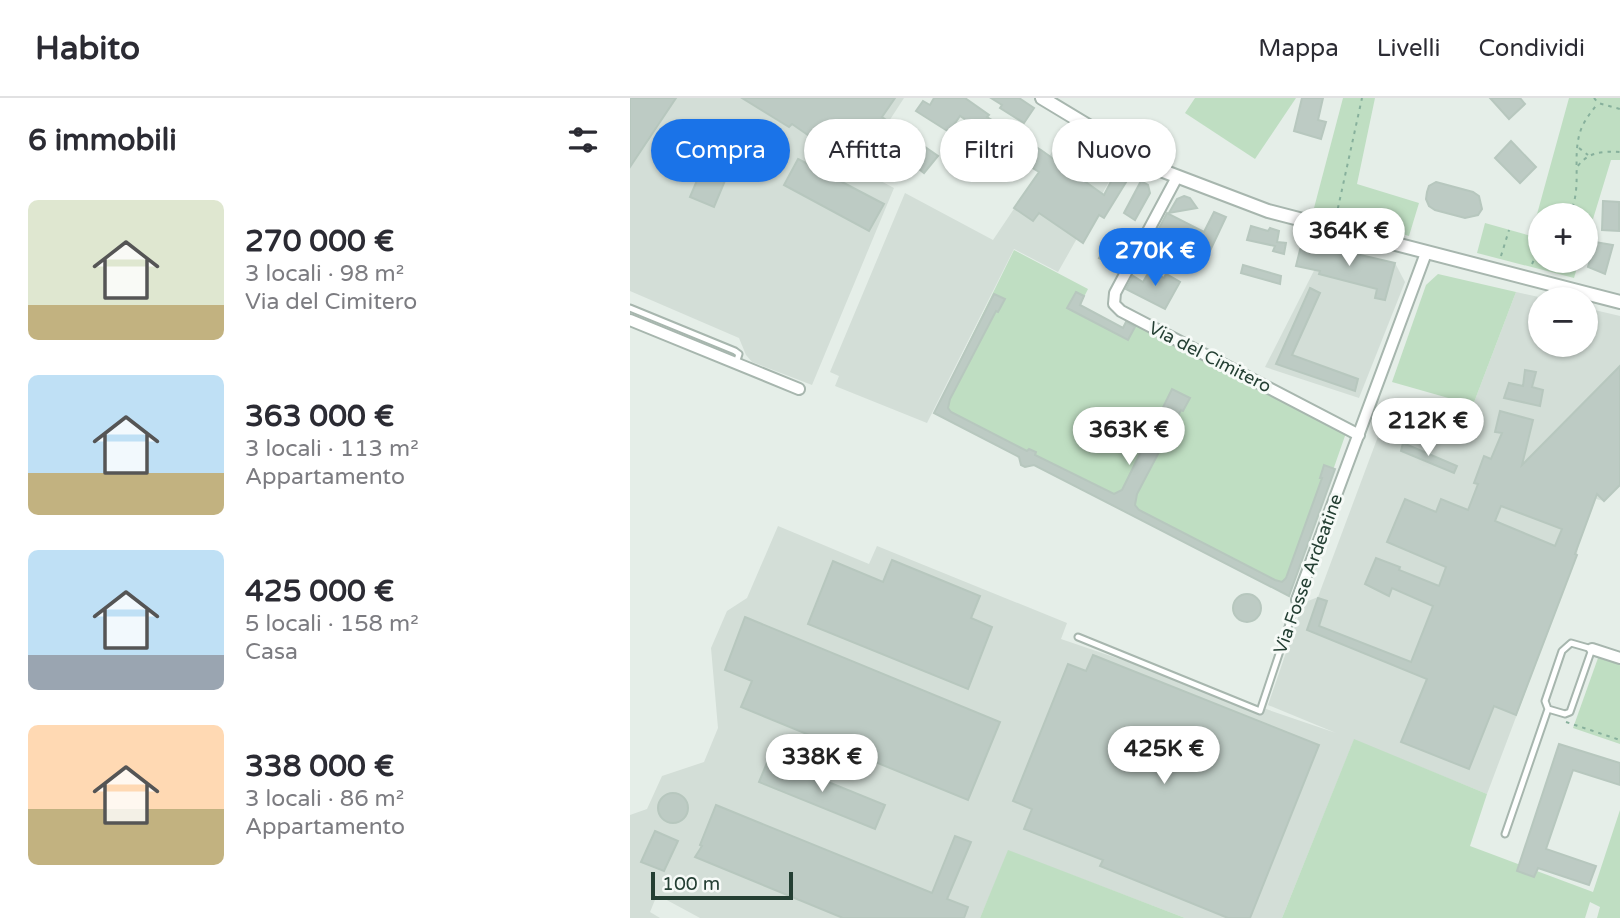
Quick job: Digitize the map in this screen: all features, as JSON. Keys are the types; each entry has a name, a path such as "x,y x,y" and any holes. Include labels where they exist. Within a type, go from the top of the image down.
{"street":[{"path":"1042,98 1133,154 1177,177 1274,212 1620,302"},
{"name":"Via del Cimitero","path":"1177,177 1115,293 1114,304 1121,311 1359,435"},
{"name":"Via Fosse Ardeatine","path":"1297,600 1426,253"},
{"path":"630,320 799,389"},
{"path":"1592,649 1620,657"}],"lane":[{"path":"630,308 735,351 738,354 736,363"},
{"name":"Via Fosse Ardeatine","path":"1078,637 1260,711 1297,600"},
{"path":"1505,834 1548,709 1545,701 1564,647 1571,643 1592,649 1572,709 1567,714 1548,709"}],"path":[{"path":"1334,229 1362,98"},
{"path":"1594,98 1598,103 1620,109"},
{"path":"1574,203 1577,194 1577,147 1582,128 1598,103"},
{"path":"1577,147 1589,156"},
{"path":"1577,167 1589,156 1599,152 1620,152"},
{"path":"1501,257 1509,230"},
{"path":"1567,714 1565,722 1620,740"}],"shaded area":[{"path":"630,98 904,98 890,119 804,119 804,182 883,182 894,188 812,385 752,362 739,338 630,291"},
{"path":"1052,152 1052,182 1109,182 1058,272 1014,249 927,423 835,386 839,376 830,372 905,193 993,240 1032,182 1038,182 1038,173"},
{"path":"1326,247 1395,263 1405,282 1359,398 1265,367"},
{"path":"1516,292 1528,295 1528,357 1598,357 1598,311 1620,316 1620,485 1604,501 1596,499 1487,794 1354,740 1282,918 1185,918 1009,851 980,918 700,918 652,892 657,895 650,912 660,918 630,918 630,815 647,809 662,776 704,762 718,728 711,648 727,611 747,598 778,526 869,564 877,546 1067,623 1061,639 1336,733 1268,705 1303,603 1318,597 1389,407 1473,432 1473,405"}],"green space":[{"path":"1195,98 1296,98 1255,159 1185,113"},
{"path":"1343,98 1375,98 1357,184 1419,203 1409,236 1314,208"},
{"path":"1569,98 1620,98 1620,160 1611,160 1598,203 1540,203"},
{"path":"1485,223 1528,235 1528,266 1477,253"},
{"path":"1014,250 1088,289 1080,305 1122,328 1128,319 1346,433 1289,596 934,413"},
{"path":"1555,273 1575,273 1574,278"},
{"path":"1438,274 1516,292 1473,405 1392,382 1426,285"},
{"path":"1598,658 1620,664 1620,744 1573,728"},
{"path":"1354,739 1487,794 1470,846 1593,892 1620,810 1620,918 1597,918 1600,907 1590,902 1585,918 1282,918"},
{"path":"1008,850 1185,918 980,918"}],"building":[{"path":"630,98 676,98 662,119 651,119 651,136 630,167"},
{"path":"742,98 895,98 882,117 885,119 804,119 804,132 792,124 790,126 790,119 776,119"},
{"path":"934,98 965,98 989,115 987,117 990,119 964,119 960,116 958,119 940,119 940,126 916,111 923,101 930,105"},
{"path":"991,98 1019,98 1034,108 1027,119 1018,119 1000,108 1002,105"},
{"path":"1302,98 1323,98 1318,120 1326,122 1321,139 1294,131"},
{"path":"1490,98 1520,98 1525,104 1509,119"},
{"path":"1511,141 1536,167 1520,183 1495,158"},
{"path":"926,148 938,156 926,171"},
{"path":"1038,148 1052,158 1052,182 1086,182 1104,195 1111,182 1126,182 1104,218 1099,215 1083,243 1039,213 1033,221 1014,208 1032,182 1038,182"},
{"path":"798,159 804,162 804,182 842,182 884,204 869,231 784,185 790,182 790,174"},
{"path":"696,182 724,182 714,207 690,197"},
{"path":"1140,182 1148,185 1150,193 1135,220 1124,213"},
{"path":"1436,182 1479,196 1482,209 1478,215 1465,218 1429,206 1427,192 1429,186"},
{"path":"1184,196 1190,198 1197,208 1169,213 1177,199"},
{"path":"1603,201 1619,202 1619,231 1602,230"},
{"path":"1214,212 1226,217 1209,253 1158,230 1167,213 1204,232"},
{"path":"1251,226 1279,231 1277,242 1286,243 1284,254 1273,251 1275,246 1247,240"},
{"path":"1115,230 1124,235 1109,263 1099,258"},
{"path":"1598,242 1613,245 1605,274 1598,271"},
{"path":"1301,246 1325,252 1326,247 1395,263 1385,300 1375,298 1377,289 1296,266"},
{"path":"1243,265 1281,276 1280,284 1241,273"},
{"path":"1150,270 1164,278 1166,274 1180,282 1165,309 1126,289 1133,276 1143,282"},
{"path":"1310,288 1320,293 1292,355 1358,379 1355,391 1276,364"},
{"path":"1076,292 1084,296 1080,305 1123,328 1126,322 1135,327 1128,340 1067,308"},
{"path":"994,294 1005,299 998,312 996,311 950,399 948,408 951,412 1027,451 1029,449 1036,452 1035,455 1114,494 1122,490 1172,389 1190,398 1137,494 1135,505 1139,510 1275,580 1282,582 1286,578 1322,478 1324,465 1335,469 1289,596 1034,465 1021,465 1019,457 934,413"},
{"path":"1620,366 1620,485 1604,501 1597,494 1575,554 1577,555 1516,715 1494,706 1469,769 1401,742 1427,679 1307,630 1318,598 1327,601 1319,626 1411,662 1433,606 1392,588 1389,596 1365,584 1376,558 1439,586 1446,567 1387,542 1405,499 1436,512 1441,499 1468,510 1478,484 1474,483 1484,456 1491,459 1502,433 1495,432 1500,411 1533,420 1522,465","holes":["1501,506 1562,529 1555,546 1495,521"]},
{"path":"1525,370 1536,372 1532,387 1543,390 1540,406 1504,398 1509,383 1523,386"},
{"path":"1416,415 1473,432 1470,440 1413,425"},
{"path":"1403,443 1457,466 1454,473 1401,451"},
{"path":"892,560 980,596 971,618 992,627 968,689 808,624 833,561 883,582"},
{"path":"1247,594 1257,598 1261,608 1257,618 1247,622 1237,618 1233,608 1237,598"},
{"path":"745,617 1000,722 968,800 741,707 752,681 725,670"},
{"path":"1093,655 1319,745 1250,918 1228,918 1100,866 1103,860 1024,829 1032,809 1013,801 1068,664 1086,671"},
{"path":"1559,744 1620,763 1620,785 1573,770 1546,849 1596,866 1589,885 1538,868 1534,877 1517,871"},
{"path":"769,758 885,805 875,829 759,782"},
{"path":"673,793 684,797 688,808 684,819 673,823 662,819 658,808 662,797"},
{"path":"716,805 932,893 955,836 971,842 947,899 968,907 964,918 843,918 695,857 702,846 700,845"},
{"path":"655,831 678,841 664,871 641,862"}]}
